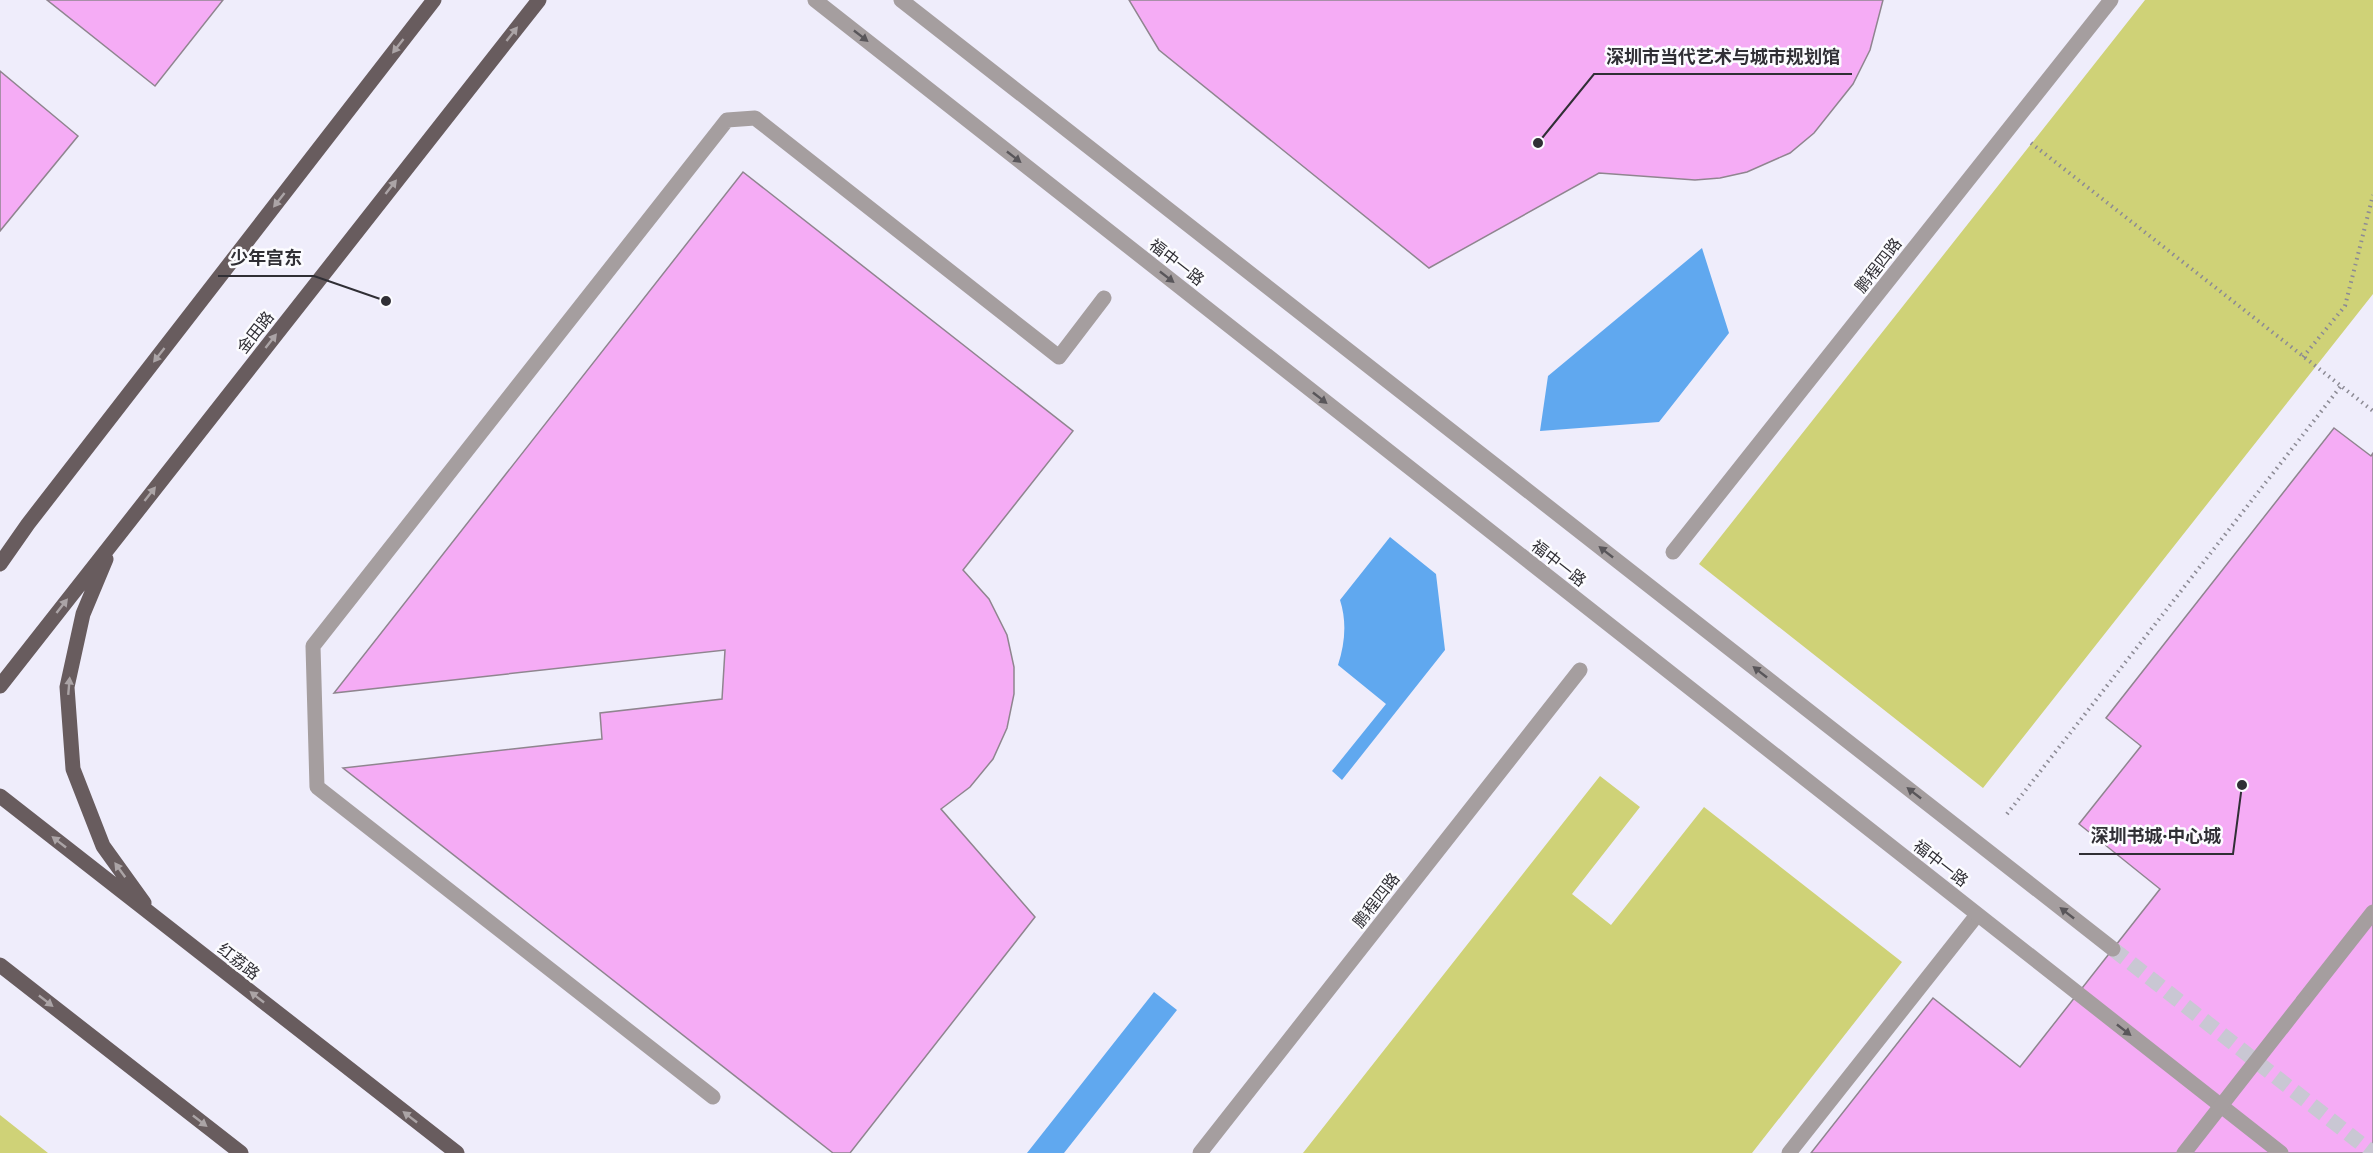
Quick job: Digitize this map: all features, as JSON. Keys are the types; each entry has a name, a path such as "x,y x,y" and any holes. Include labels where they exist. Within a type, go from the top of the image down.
{"main road":[{"path":"0,564 28,524 434,0"},
{"name":"金田路","path":"0,686 539,0"},
{"path":"0,543 28,524"},
{"path":"114,540 83,614 67,687 73,769 103,846 154,917"},
{"name":"红荔路","path":"0,796 457,1153"},
{"path":"0,965 241,1153"}],"street":[{"name":"福中一路","path":"815,0 2281,1153"},
{"path":"901,0 2113,949"},
{"name":"鹏程四路","path":"1673,552 2111,0"},
{"path":"713,1097 317,787 313,646 727,120 754,118 1059,357 1104,298"},
{"name":"鹏程四路","path":"1200,1153 1580,670"},
{"path":"2184,1153 2373,912"},
{"path":"1789,1153 1977,915"}],"path":[{"path":"2010,127 2373,411"},
{"path":"2303,357 2345,306 2373,195"},
{"path":"2007,814 2341,386"}],"green space":[{"path":"2145,0 2373,0 2373,294 1983,788 1699,564"},
{"path":"1600,776 1640,807 1572,894 1611,925 1704,807 1902,962 1752,1153 1303,1153"},
{"path":"0,1115 48,1153 0,1153"}],"water":[{"path":"1702,248 1729,333 1659,422 1540,431 1548,376"},
{"path":"1390,537 1436,574 1445,650 1342,780 1332,771 1386,704 1338,665 1344,632 1344,616 1340,600"},
{"path":"1154,992 1177,1010 1064,1153 1027,1153"}],"building":[{"path":"47,0 223,0 155,86"},
{"path":"1129,0 1883,0 1870,50 1853,84 1814,133 1790,153 1747,172 1720,178 1695,180 1599,173 1429,268 1159,50"},
{"path":"0,71 78,136 0,231"},
{"path":"743,172 1073,431 963,570 989,599 1007,635 1014,667 1014,694 1007,728 993,759 970,787 941,809 1035,917 850,1153 833,1153 343,768 602,739 600,713 722,699 725,650 334,693"},
{"path":"2334,428 2371,456 2373,453 2373,1153 1811,1153 1933,998 2020,1067 2160,889 2079,824 2141,746 2106,718"}],"tunnel":[{"path":"2113,949 2373,1153"}],"place":[{"name":"深圳市当代艺术与城市规划馆","path":"1538,143"},
{"name":"少年宫东","path":"386,301"},
{"name":"深圳书城·中心城","path":"2242,785"}]}
